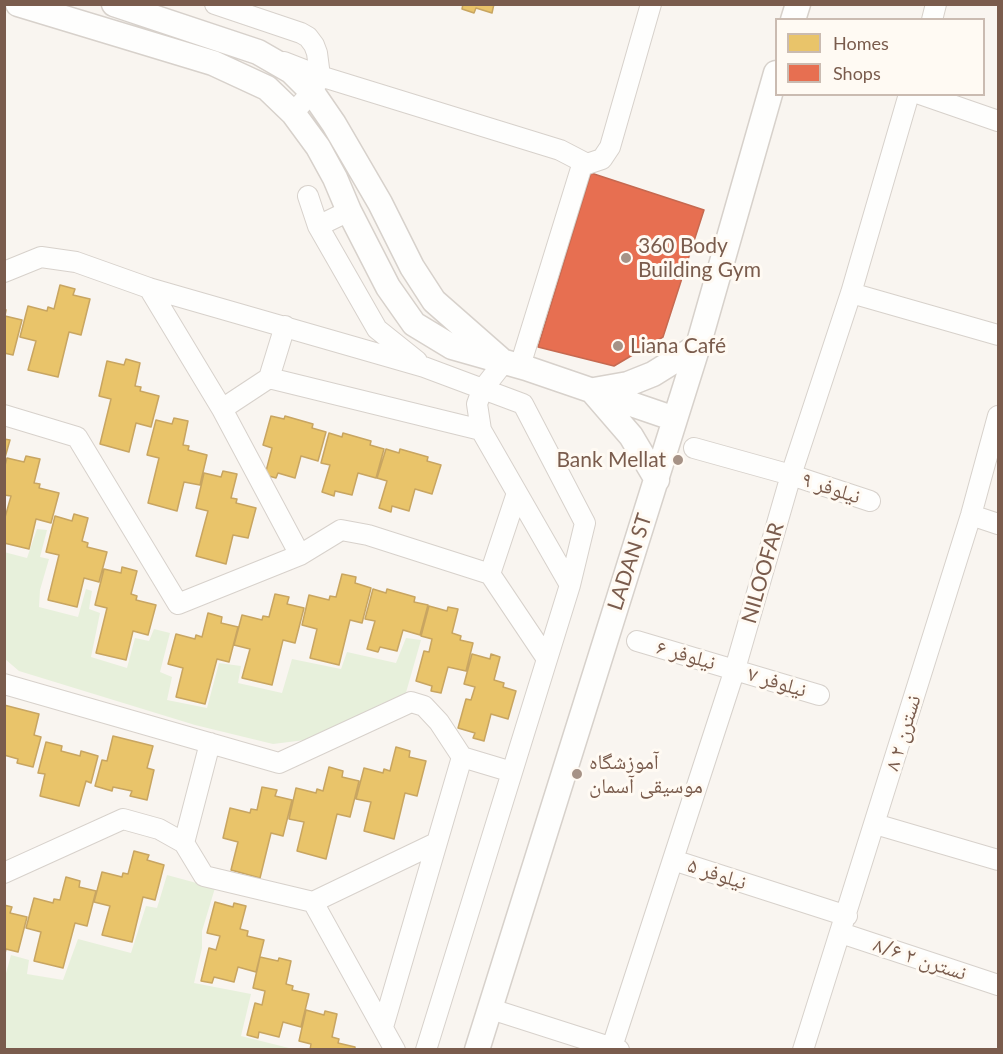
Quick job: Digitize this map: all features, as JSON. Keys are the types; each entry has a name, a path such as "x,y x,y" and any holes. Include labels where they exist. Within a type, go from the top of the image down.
{"street":[{"path":"18,4 213,63 267,88 294,113 318,147 336,178 349,211 388,287 414,324 452,347 516,365 675,419"},
{"path":"114,4 258,52 316,84 560,150 585,163 602,159 610,147 651,4"},
{"path":"215,4 308,37 317,53 316,84 334,124 380,203 412,267 434,301 516,365"},
{"name":"LADAN ST","path":"477,1050 657,480 775,80"},
{"path":"294,113 316,84"},
{"name":"NILOOFAR","path":"614,1049 735,669 791,475 851,293 908,96"},
{"path":"926,96 999,121"},
{"path":"570,585 481,430 477,404 482,390 516,365 585,163"},
{"path":"308,196 318,226 376,329 424,367"},
{"path":"318,226 349,211"},
{"path":"4,272 41,257 76,262 148,288 424,367 523,404 585,523 570,585 426,1050"},
{"path":"148,288 222,410 300,555"},
{"path":"851,293 936,319 999,335"},
{"path":"222,410 269,378 285,326"},
{"path":"592,390 628,384 653,374 698,346"},
{"path":"269,378 481,430"},
{"path":"592,390 631,436 657,480"},
{"path":"4,415 77,437 178,604 300,555 341,530 368,536 490,574 547,659"},
{"name":"۸ نسترن ۲","path":"803,1050 875,824 999,416"},
{"name":"۹ نیلوفر","path":"694,448 791,475 870,501"},
{"path":"490,574 517,494"},
{"path":"970,515 999,524"},
{"name":"۶ نیلوفر","path":"636,641 735,669"},
{"name":"۷ نیلوفر","path":"735,669 819,695"},
{"path":"4,684 279,763 411,702 424,706 439,722 462,757 512,772"},
{"path":"184,843 210,743"},
{"path":"383,1027 462,757"},
{"path":"4,873 123,819 159,829 184,843 204,876 313,902 436,843"},
{"path":"875,824 999,860"},
{"name":"۵ نیلوفر","path":"673,860 762,888 844,924"},
{"path":"313,902 395,1050"},
{"name":"۸/۶ نسترن ۲","path":"844,924 999,985"},
{"path":"491,1009 614,1049"}],"green space":[{"path":"37,529 47,530 40,557 49,559 40,590 39,607 78,617 86,589 92,591 89,609 100,613 91,657 127,668 135,638 149,641 154,629 170,633 160,672 172,677 167,700 207,708 219,663 241,666 238,683 282,693 292,659 341,669 347,652 396,663 406,638 421,640 405,696 381,704 313,739 273,744 195,725 19,671 5,659 4,552 27,558"},
{"path":"167,875 215,888 202,931 202,948 194,983 251,994 241,1036 297,1050 5,1050 5,977 11,955 29,960 27,974 63,980 78,939 131,953 146,906 157,908"}],"building: Homes":[{"path":"463,4 494,4 492,13 476,8 474,13 462,9"},
{"path":"60,285 75,289 73,295 90,299 81,335 69,332 58,377 28,370 36,341 20,337 28,306 47,311 48,307 54,309"},
{"path":"4,309 6,310 5,316 22,320 13,355 4,353"},
{"path":"126,359 140,363 135,386 141,387 140,391 159,396 151,427 136,423 129,452 100,444 111,399 99,396 107,361 124,365"},
{"path":"271,416 284,419 285,416 313,424 312,428 326,432 318,461 301,456 295,478 278,473 276,478 265,475 272,448 263,445"},
{"path":"174,418 188,421 183,445 189,446 188,450 207,455 200,485 184,482 177,511 148,503 159,458 147,455 156,420 172,424"},
{"path":"329,433 342,437 343,433 371,441 370,445 384,449 376,478 358,473 352,495 335,491 334,496 322,492 330,465 321,463"},
{"path":"4,439 10,440 4,461"},
{"path":"386,449 399,453 400,449 428,457 427,461 441,465 432,494 415,489 409,511 392,506 391,512 379,508 387,481 377,478"},
{"path":"26,456 40,459 34,483 40,484 39,488 59,493 51,523 36,519 29,549 4,543 4,521 11,496 4,495 4,469 7,458 24,462"},
{"path":"223,471 237,474 231,498 237,499 236,503 256,508 248,538 233,535 226,564 196,556 208,511 196,508 204,473 221,477"},
{"path":"74,514 88,518 82,541 88,543 87,547 107,552 99,582 84,578 77,607 48,600 59,555 46,552 55,516 72,521"},
{"path":"122,567 137,571 131,594 137,596 136,600 156,605 148,635 133,631 126,660 96,653 107,608 95,605 104,569 121,573"},
{"path":"342,574 356,577 355,583 371,588 362,623 350,620 339,665 310,658 317,629 302,625 309,595 329,600 330,596 336,597"},
{"path":"373,589 386,593 387,589 415,597 414,602 428,605 420,635 403,630 397,651 380,647 378,652 367,649 375,621 365,619"},
{"path":"275,594 289,597 287,604 304,608 295,643 283,640 272,685 242,678 250,649 234,645 242,615 262,620 263,616 269,617"},
{"path":"429,606 447,611 448,607 458,609 452,633 461,636 460,640 473,643 466,671 448,667 441,693 431,691 432,686 416,681 424,651 429,652 432,639 421,636"},
{"path":"208,613 222,617 221,623 238,627 229,662 217,659 205,704 176,697 183,668 168,664 176,634 195,639 196,635 202,637"},
{"path":"472,654 490,659 491,654 500,657 494,680 504,683 503,687 516,691 508,719 491,714 484,741 473,738 475,733 458,728 466,699 471,700 475,687 464,684"},
{"path":"4,705 39,714 34,735 41,737 33,767 17,763 18,759 4,755"},
{"path":"113,736 153,746 147,768 154,770 147,800 130,796 132,791 113,787 112,791 95,786 102,760 107,761"},
{"path":"46,742 62,746 61,751 80,756 81,751 98,756 91,783 86,781 79,806 40,796 45,774 38,773"},
{"path":"396,747 410,751 409,757 426,761 417,796 405,793 394,839 364,831 371,802 356,799 364,768 383,773 384,769 390,771"},
{"path":"329,767 343,771 342,777 359,781 350,817 337,814 326,859 297,851 304,822 289,819 296,788 316,793 317,789 323,791"},
{"path":"262,787 277,790 275,796 292,800 283,836 271,833 260,878 231,870 238,842 223,838 230,808 250,813 251,809 257,810"},
{"path":"134,851 149,855 147,860 164,865 155,900 143,897 132,942 102,935 110,906 94,902 102,872 122,877 123,873 128,874"},
{"path":"66,877 80,881 79,887 96,891 87,926 75,923 63,968 34,961 41,932 26,928 34,898 53,903 54,899 60,900"},
{"path":"215,902 233,907 234,903 246,906 240,929 248,931 247,936 264,940 256,972 238,967 234,982 214,977 212,983 201,981 209,948 216,950 220,936 207,933"},
{"path":"4,905 12,907 10,913 27,917 18,952 6,949 4,957"},
{"path":"260,957 291,961 286,984 293,986 292,990 309,994 301,1027 283,1022 279,1037 259,1032 258,1038 247,1035 255,1003 262,1005 265,991 253,988"},
{"path":"306,1010 324,1015 325,1011 337,1014 332,1037 339,1039 338,1043 355,1047 355,1050 310,1050 311,1044 299,1041"}],"building: Shops":[{"path":"591,173 704,210 663,337 614,366 538,347"}],"place":[{"name":"360 Body Building Gym","path":"626,258"},
{"name":"Liana Café","path":"618,346"},
{"name":"Bank Mellat","path":"678,460"},
{"name":"آموزشگاه موسیقی آسمان","path":"577,774"}]}
